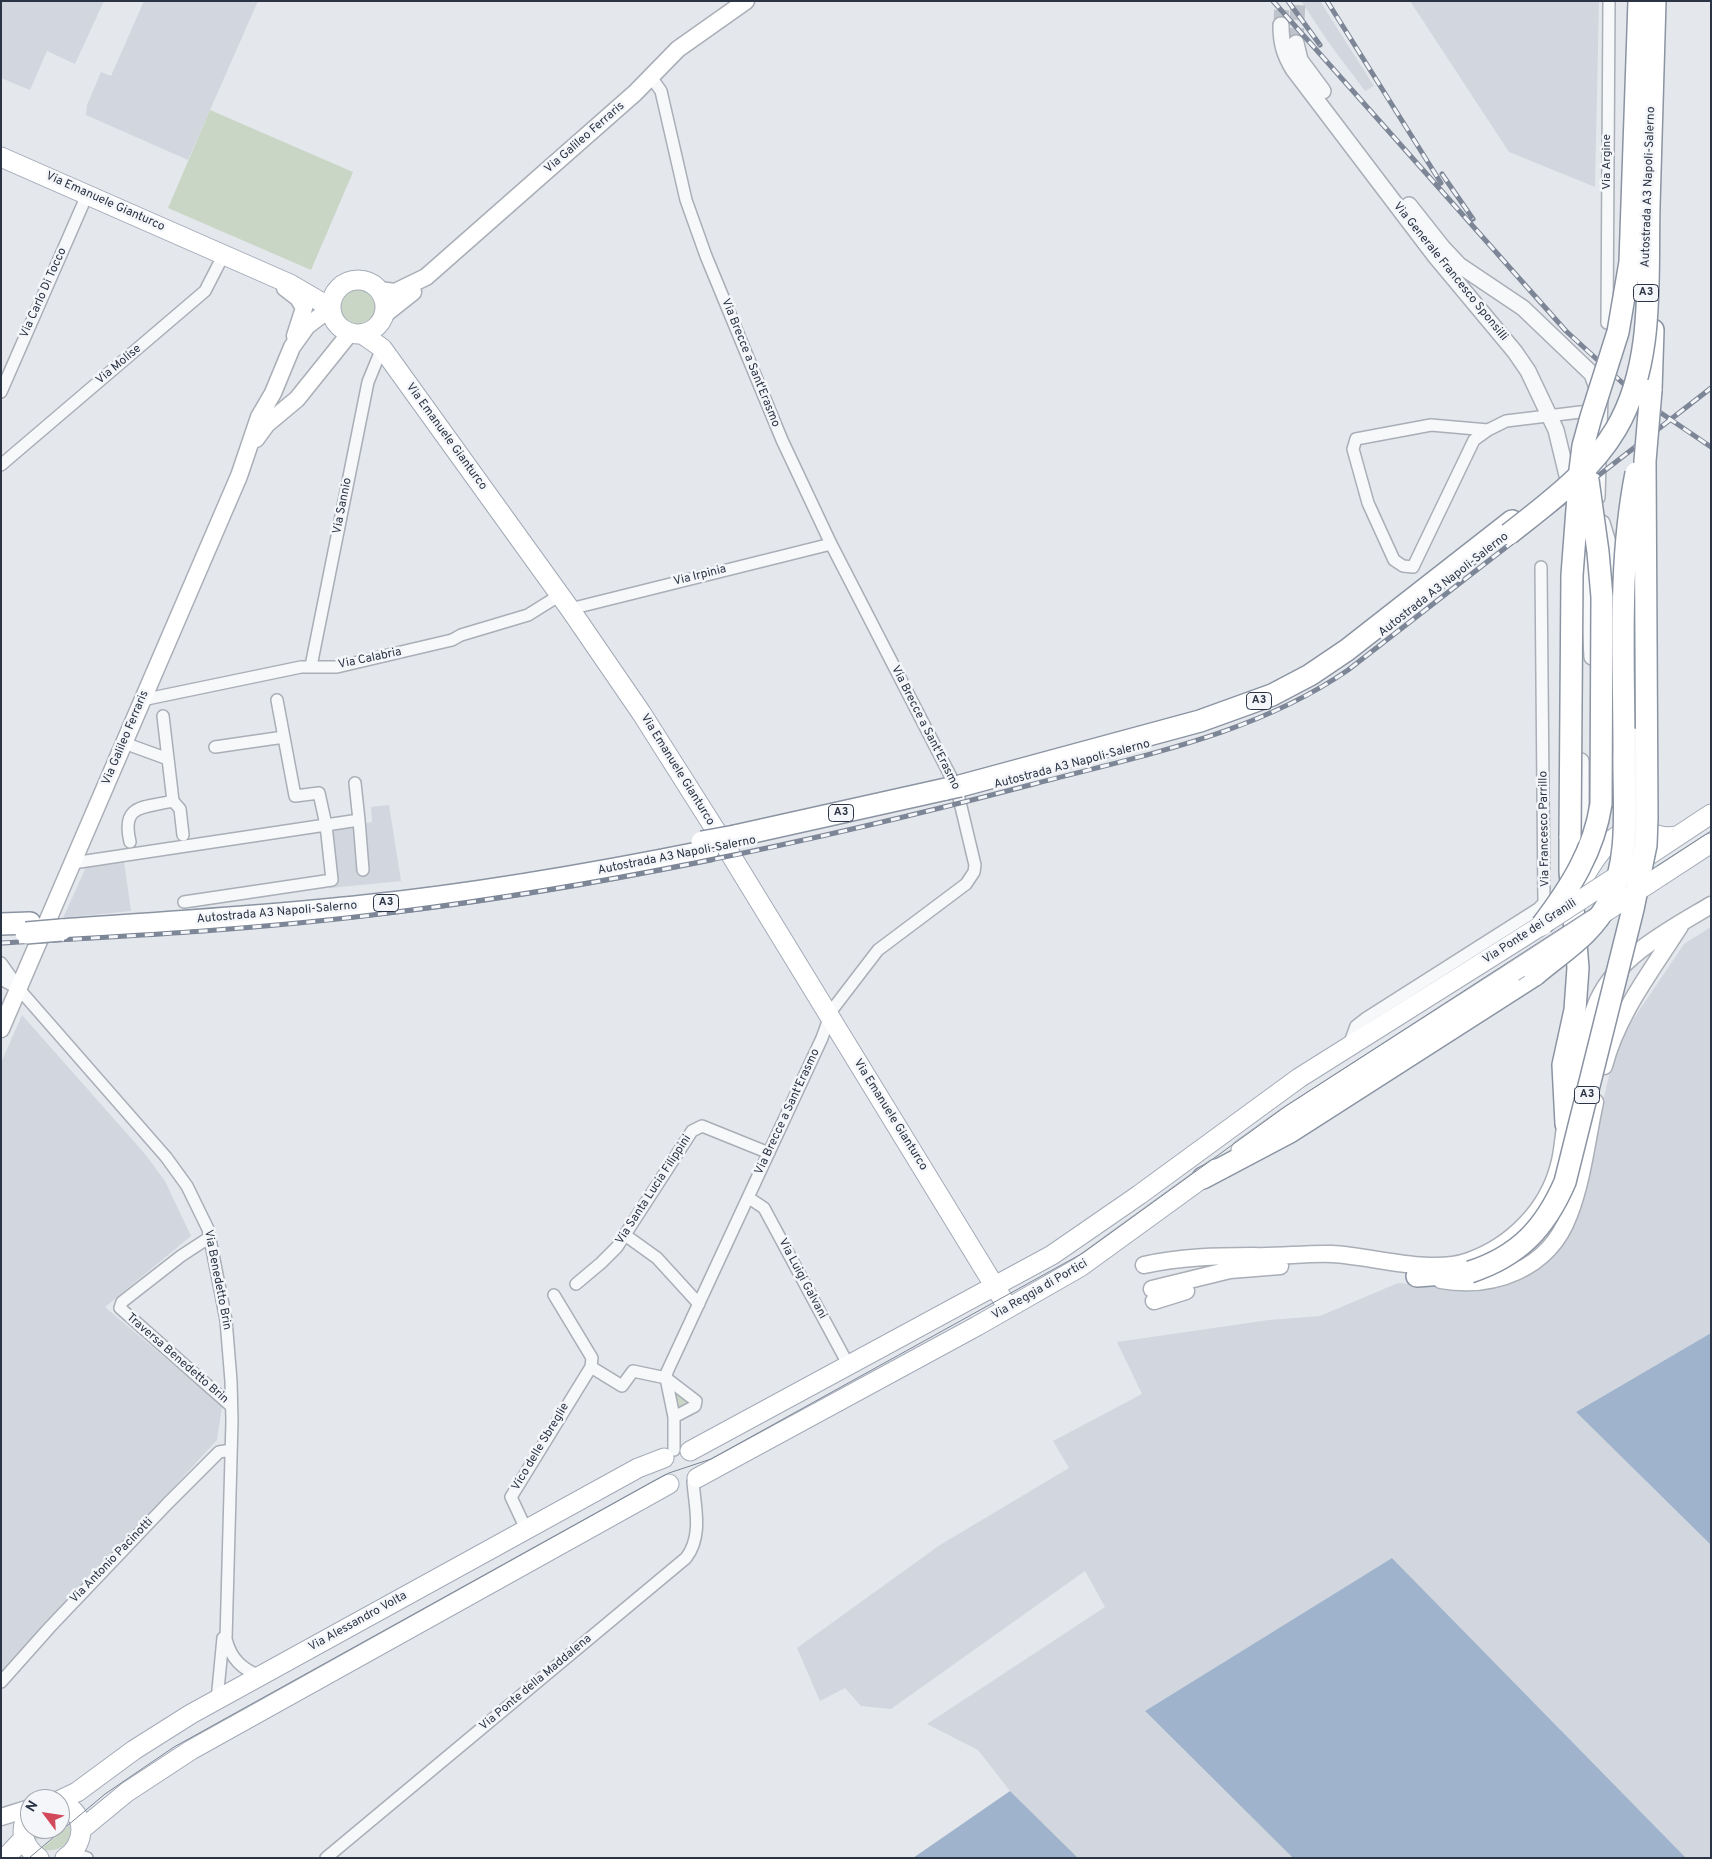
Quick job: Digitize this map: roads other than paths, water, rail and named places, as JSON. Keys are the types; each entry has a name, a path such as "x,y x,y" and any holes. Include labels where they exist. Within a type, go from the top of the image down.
{"highway":[{"name":"A3","path":"1566,1124 1578,968 1570,871 1573,559 1582,454 1596,413 1618,332 1630,262 1639,1"},
{"name":"Autostrada A3 Napoli-Salerno","path":"1510,527 1564,478 1596,444 1616,410 1636,351 1640,292 1648,1"},
{"name":"Autostrada A3 Napoli-Salerno","path":"1,934 28,928 63,925 270,914 421,899 557,880 955,792 1200,721 1272,695 1310,675 1347,650 1510,527 1568,486 1592,461 1616,430 1628,404 1642,353 1646,301 1655,1"},
{"name":"A3","path":"1417,1276 1470,1272 1498,1261 1530,1237 1545,1220 1556,1202 1571,1162 1640,875 1647,818 1645,461 1651,390 1663,1"},
{"name":"A3","path":"1203,1178 1271,1144 1535,975 1569,950 1590,931 1610,899 1620,869 1624,820 1624,557 1627,522 1651,390"},
{"name":"A3","path":"1542,925 1568,890 1586,856 1596,830 1602,792 1602,597 1587,466 1596,413"},
{"name":"Autostrada A3 Napoli-Salerno","path":"1,924 28,928"}],"main road":[{"name":"Via Galileo Ferraris","path":"250,446 267,424 296,399 312,378 368,327 413,293 426,277 636,93 678,50 746,1"},
{"name":"Via Emanuele Gianturco","path":"1,157 290,284 331,308"},
{"path":"260,272 289,290 302,303 303,313 292,347"},
{"name":"Via Galileo Ferraris","path":"379,290 396,292 426,277"},
{"path":"353,281 361,281 369,283 379,290 384,302 368,327 336,323 331,308 334,296 342,286 353,281"},
{"name":"Via Emanuele Gianturco","path":"290,284 342,286"},
{"name":"Via Galileo Ferraris","path":"1,1029 239,476 259,416 292,347 307,326 331,308"},
{"name":"Via Emanuele Gianturco","path":"368,327 565,602 662,746 1008,1308"},
{"path":"283,368 282,380 286,388 291,391 302,388 312,378"},
{"name":"Via Ponte dei Granili","path":"1348,1048 1542,925 1642,844 1678,836 1711,814"},
{"path":"1572,901 1583,878 1604,847 1616,836 1642,844"},
{"name":"Via Ponte dei Granili","path":"1362,1069 1711,843"},
{"path":"1571,1066 1589,1026 1598,1000 1610,980 1634,955 1682,922 1711,905"},
{"path":"1417,1276 1468,1283 1509,1276 1537,1259 1557,1238 1569,1216 1607,1053 1629,1006 1682,922"},
{"path":"1589,1026 1602,1073"},
{"name":"Via Reggia di Portici","path":"676,1453 849,1366 1075,1240 1257,1108 1348,1048"},
{"name":"Via Reggia di Portici","path":"695,1480 1080,1267 1281,1122 1362,1069"},
{"name":"A3","path":"1253,1262 1330,1254 1438,1266 1467,1262 1490,1252 1515,1235 1534,1216 1549,1193 1559,1165 1566,1124"},
{"path":"1233,1255 1253,1262 1230,1270 1188,1272 1145,1269 1188,1258 1233,1255"},
{"path":"1188,1272 1153,1295 1253,1262"},
{"name":"A3","path":"1253,1262 1295,1265 1338,1265 1417,1276"},
{"path":"82,1829 127,1792 191,1750 669,1484 684,1487 695,1480 700,1464 676,1453 661,1472 669,1484"},
{"name":"Via Alessandro Volta","path":"70,1796 164,1730 638,1468 676,1453"},
{"path":"70,1810 76,1814 82,1829 75,1856"},
{"path":"1,1817 20,1812"},
{"path":"1,1823 11,1825 20,1833"},
{"path":"5,1858 21,1839"},
{"path":"24,1839 29,1849 39,1858"}],"street":[{"name":"Via Argine","path":"1607,323 1609,1"},
{"name":"Via Generale Francesco Sponsilli","path":"1281,25 1281,41 1284,55 1293,69 1435,256 1515,352 1528,371 1550,414 1566,466 1580,539"},
{"name":"Via Generale Francesco Sponsilli","path":"1296,43 1300,60 1443,248 1459,264 1523,308 1574,357 1597,383 1597,497"},
{"name":"Via Brecce a Sant'Erasmo","path":"651,77 660,92 686,200 706,256 782,440 831,544 952,780 965,819 974,865 974,872 966,884 878,950 832,1010 749,1198 666,1378"},
{"name":"Via Carlo Di Tocco","path":"1,392 87,195"},
{"name":"Via Molise","path":"1,465 205,291 224,254"},
{"name":"Via Sannio","path":"311,666 368,382 382,348"},
{"path":"1488,430 1431,425 1356,439 1353,449 1368,502 1394,560 1403,566 1413,567 1464,457 1474,440 1506,421 1550,414 1596,413"},
{"path":"1597,497 1628,615 1642,844 1640,875"},
{"path":"1535,975 1570,956 1600,929 1625,885 1642,844 1634,811 1631,732 1612,670 1601,609 1597,497"},
{"path":"1580,539 1587,572 1592,666 1591,798 1586,856"},
{"path":"1570,871 1578,843 1582,806 1578,574 1580,539"},
{"name":"Via Irpinia","path":"565,602 831,544"},
{"name":"Via Francesco Parrillo","path":"1348,1048 1356,1026 1365,1019 1538,910 1544,903 1541,567"},
{"name":"Via Calabria","path":"142,700 311,666 337,667 452,640 462,634 565,602"},
{"path":"184,902 332,880 326,825 319,793 294,796 277,700"},
{"path":"163,716 173,801 180,808 183,835"},
{"path":"215,747 284,736"},
{"path":"124,743 168,759"},
{"path":"355,783 363,870"},
{"path":"130,842 126,825 130,815 141,808 173,801"},
{"path":"73,863 359,820"},
{"path":"1,963 19,989"},
{"name":"Via Benedetto Brin","path":"1,979 19,989 166,1157 194,1199 210,1238 229,1345 231,1406 225,1629 217,1700"},
{"name":"Via Santa Lucia Filippini","path":"576,1284 611,1254 692,1131 697,1128 707,1128 769,1153"},
{"name":"Via Luigi Galvani","path":"749,1198 764,1208 849,1366"},
{"path":"625,1235 658,1258 699,1304"},
{"name":"Traversa Benedetto Brin","path":"210,1238 181,1256 122,1302 120,1308 231,1406"},
{"path":"554,1294 592,1358 591,1366 622,1386 634,1371 666,1378 697,1403 695,1406 674,1417"},
{"name":"Vico delle Sbreglie","path":"526,1529 511,1497 591,1366"},
{"path":"666,1378 674,1417 676,1453"},
{"name":"Via Antonio Pacinotti","path":"1,1682 50,1627 218,1452 231,1450"},
{"name":"Via Ponte della Maddalena","path":"326,1858 686,1558 694,1545 696,1535 695,1480"},
{"name":"Via Benedetto Brin","path":"225,1629 228,1649 234,1658 245,1669 260,1676"}],"water":[{"path":"1711,1333 1711,1545 1576,1412"},
{"path":"1392,1558 1686,1858 1293,1858 1145,1711"},
{"path":"1010,1791 1078,1858 913,1858"}],"tunnel":[{"path":"1281,25 1282,1"},
{"path":"1296,43 1298,1"}],"tram line":[{"path":"29,1858 105,1794 174,1747 650,1483 669,1473 711,1459 1083,1253 1286,1106 1711,831"}],"railway":[{"path":"1273,1 1566,331 1639,398 1711,447"},
{"path":"1288,1 1320,45"},
{"path":"1327,1 1441,183"},
{"path":"1442,174 1473,219"},
{"path":"1,943 150,935 298,923 396,912 556,888 715,859 873,824 1112,764 1195,741 1274,711 1312,692 1348,670 1711,388"}]}
